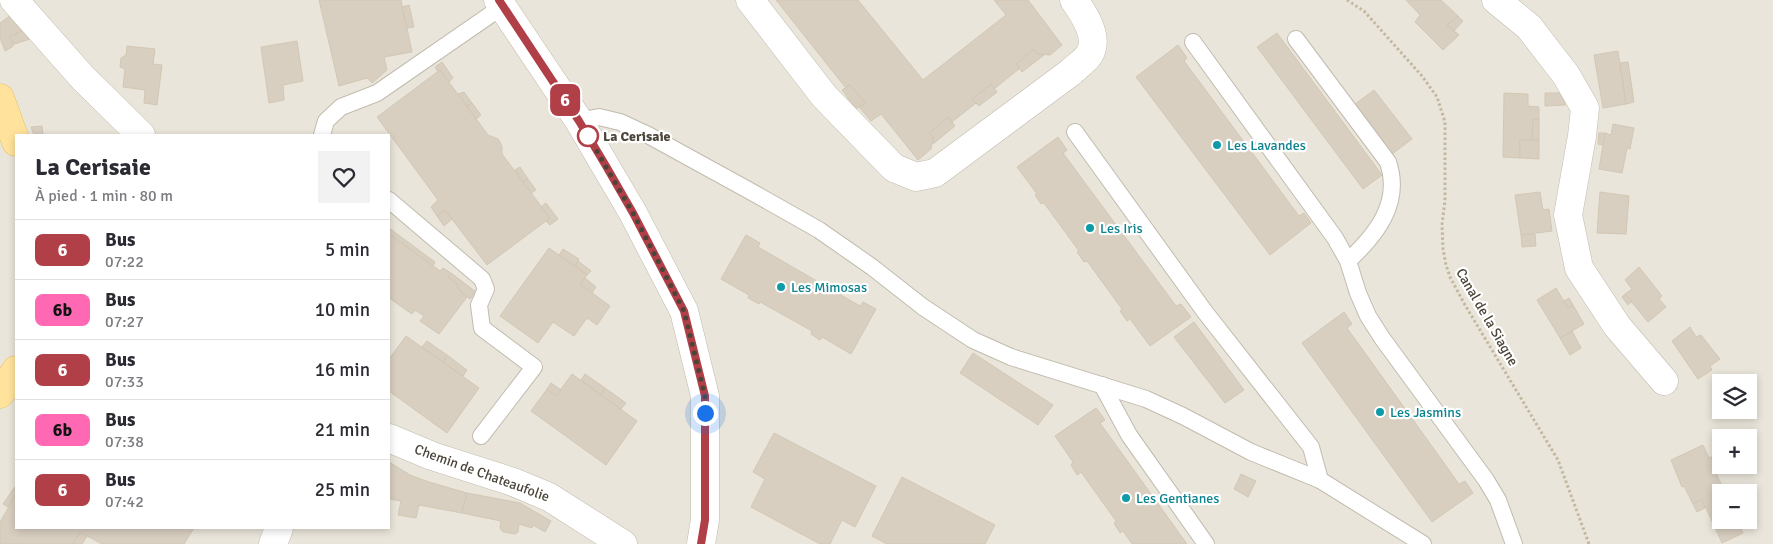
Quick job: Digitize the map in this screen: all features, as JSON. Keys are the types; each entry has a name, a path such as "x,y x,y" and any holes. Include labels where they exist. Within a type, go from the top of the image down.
{"main road":[{"path":"0,98 15,139"},
{"path":"0,394 15,372"}],"street":[{"path":"14,0 84,78 140,134"},
{"path":"750,0 824,96 894,168 916,177 935,173 1071,72 1089,55 1093,38 1084,14 1074,0"},
{"path":"1496,0 1529,27 1566,75 1585,108 1568,215 1580,268 1617,326 1664,381"},
{"path":"500,3 579,121 633,213 684,311 705,396 705,520 701,544"},
{"name":"Chemin de Chateaufolie","path":"390,438 432,456 513,482 549,497 623,544"},
{"path":"274,544 279,529"}],"lane":[{"path":"322,134 326,121 341,107 377,93 500,3"},
{"path":"1296,39 1388,162 1392,175 1393,189 1388,207 1362,248 1348,261"},
{"path":"1193,42 1335,238 1348,261 1358,293 1368,316 1490,486 1498,500 1514,544"},
{"path":"579,121 599,117 620,122 648,135 819,230 872,267 923,307 973,340 1011,357 1146,398 1251,452 1320,480 1423,544"},
{"path":"1075,132 1205,312 1312,447 1320,480"},
{"path":"390,201 482,279 486,290 479,306 482,328 534,367 481,436"},
{"path":"1102,385 1129,435 1206,544"}],"path":[{"name":"Canal de la Siagne","path":"1347,0 1364,11 1422,76 1437,97 1445,122 1445,200 1442,225 1446,265 1456,289 1558,460 1589,544"}],"shaded area":[{"path":"0,0 1773,0 1773,544 0,544"}],"building":[{"path":"319,0 401,0 412,52 384,57 387,70 372,83 367,78 339,86"},
{"path":"776,0 858,0 923,80 1006,15 994,0 1028,0 1062,45 1050,55 1037,54 1034,49 1016,64 1019,69 994,89 991,84 972,99 976,103 952,122 948,117 929,133 933,137 931,149 918,160 881,114 871,121 859,107 865,103 850,85 845,87"},
{"path":"1406,0 1441,0 1458,16 1447,25 1459,35 1443,50 1415,22 1420,15"},
{"path":"409,5 414,27 407,28 402,7"},
{"path":"11,15 23,30 9,37 14,44 5,51 0,38 0,23"},
{"path":"1458,16 1463,21 1454,31 1447,25"},
{"path":"23,30 30,39 14,44 9,37"},
{"path":"1277,33 1382,175 1363,189 1257,47"},
{"path":"297,41 303,81 283,85 284,100 269,103 261,47"},
{"name":"Les Lavandes","path":"1178,45 1187,58 1184,61 1299,216 1304,213 1311,223 1270,255 1136,77"},
{"path":"127,46 155,49 153,64 162,65 157,105 144,103 145,90 123,87 125,69 120,67 121,58 126,55"},
{"path":"1034,49 1037,54 1044,55 1022,72 1016,64"},
{"path":"1618,51 1626,104 1603,108 1594,55"},
{"path":"442,62 453,78 449,82 440,70 438,72 435,67"},
{"path":"1628,62 1634,102 1626,104 1620,63"},
{"path":"440,70 488,135 498,139 502,146 502,154 550,218 487,265 445,210 437,216 431,207 438,200 377,117"},
{"path":"991,84 997,92 979,106 972,99"},
{"path":"850,85 865,103 856,109 842,90"},
{"path":"1374,90 1412,139 1392,154 1354,105"},
{"path":"464,92 472,103 467,106 458,94"},
{"path":"1504,93 1528,94 1528,106 1539,107 1539,120 1533,119 1532,140 1520,140 1520,158 1503,157"},
{"path":"1545,93 1565,93 1565,105 1545,106"},
{"path":"472,103 481,115 476,119 467,106"},
{"path":"948,117 955,126 933,144 933,137 929,133"},
{"path":"1533,119 1539,120 1539,140 1532,140"},
{"path":"1613,124 1634,128 1630,149 1627,148 1622,173 1599,169 1605,133 1611,135"},
{"path":"42,126 43,134 34,134 31,127"},
{"path":"1599,133 1605,133 1603,145 1598,144"},
{"name":"Les Iris","path":"1058,137 1067,150 1063,153 1176,306 1181,304 1191,317 1150,346 1130,319 1127,321 1120,311 1122,309 1087,261 1084,262 1077,252 1079,251 1044,203 1041,204 1035,195 1037,194 1017,167"},
{"path":"1520,140 1539,140 1539,159 1520,158"},
{"path":"520,167 528,179 523,182 515,170"},
{"path":"528,179 536,190 531,193 523,182"},
{"path":"1540,192 1543,210 1549,209 1552,231 1521,235 1515,195"},
{"path":"1600,192 1629,196 1626,234 1597,233"},
{"path":"546,203 558,219 550,225 546,221 550,218 541,207"},
{"path":"445,210 452,219 444,226 437,216"},
{"path":"390,229 435,262 433,266 390,235"},
{"path":"1535,234 1536,246 1522,247 1521,235"},
{"path":"390,235 440,271 443,268 451,273 448,277 456,283 459,290 467,297 439,334 420,321 424,316 415,310 412,314 390,299"},
{"name":"Les Mimosas","path":"746,235 760,243 758,247 860,306 863,302 876,309 851,354 822,337 820,340 811,334 812,331 760,302 759,304 748,298 749,295 721,279"},
{"path":"549,248 587,275 580,284 610,306 597,325 587,318 574,336 553,322 538,343 500,316"},
{"path":"563,249 579,259 575,266 559,255"},
{"path":"578,261 591,271 587,275 575,266"},
{"path":"1639,267 1662,296 1659,299 1666,307 1648,322 1625,294 1632,289 1625,280"},
{"path":"451,273 476,292 470,299 448,277"},
{"path":"585,278 596,287 592,293 580,284"},
{"path":"1556,288 1568,308 1573,305 1584,324 1560,338 1537,300"},
{"path":"1625,294 1632,301 1628,305 1622,297"},
{"path":"1569,298 1573,305 1568,308 1564,301"},
{"name":"Les Jasmins","path":"1344,312 1352,324 1347,328 1459,484 1465,481 1473,493 1432,522 1302,343"},
{"path":"1194,322 1244,390 1225,403 1174,337"},
{"path":"1690,327 1696,337 1701,335 1720,359 1710,366 1712,370 1698,379 1672,341"},
{"path":"1572,331 1581,348 1570,355 1560,338"},
{"path":"406,336 479,388 447,433 390,392 390,358"},
{"path":"427,341 447,355 443,362 422,347"},
{"path":"973,353 1053,405 1038,425 960,373"},
{"path":"447,355 467,370 463,376 443,362"},
{"path":"572,374 637,421 606,465 531,411 547,389 556,396"},
{"path":"585,374 605,388 601,395 581,380"},
{"path":"551,383 561,390 556,396 547,389"},
{"path":"605,388 626,403 621,409 601,395"},
{"name":"Les Gentianes","path":"1096,408 1105,420 1100,423 1187,544 1132,544 1123,531 1120,533 1114,523 1116,521 1081,472 1077,475 1071,465 1073,462 1055,436"},
{"path":"774,433 876,486 855,527 842,520 830,544 820,544 751,507 765,479 753,472"},
{"path":"1703,445 1709,458 1712,456 1712,474 1716,474 1721,484 1712,484 1712,521 1702,499 1693,504 1684,486 1682,487 1671,460"},
{"path":"390,463 410,475 467,493 462,513 419,505 416,518 398,515 401,501 390,499"},
{"path":"1241,474 1256,481 1248,497 1234,489"},
{"path":"902,477 995,525 985,544 887,544 872,536"},
{"path":"15,486 15,496 8,507 3,504"},
{"path":"467,493 520,503 551,521 545,532 533,525 532,528 519,524 518,532 515,534 503,532 500,528 501,521 462,513"},
{"path":"15,496 15,529 193,529 184,544 102,544 80,532 73,544 0,544 0,522"},
{"path":"1702,499 1705,508 1697,512 1693,504"},
{"path":"1716,529 1741,529 1743,533 1722,543"},
{"path":"80,532 87,536 82,544 73,544"}],"bus line":[{"name":"6","path":"499,0 579,121 606,166 633,213 684,311 705,396 705,520 701,544"}],"place":[{"name":"La Cerisaie","path":"588,136"},
{"name":"Les Lavandes","path":"1217,145"},
{"name":"Les Iris","path":"1090,228"},
{"name":"Les Mimosas","path":"781,287"},
{"name":"Les Jasmins","path":"1380,412"},
{"name":"Les Gentianes","path":"1126,498"}],"route":[{"path":"588,136 633,213 684,311 705,396 705,413"}]}
